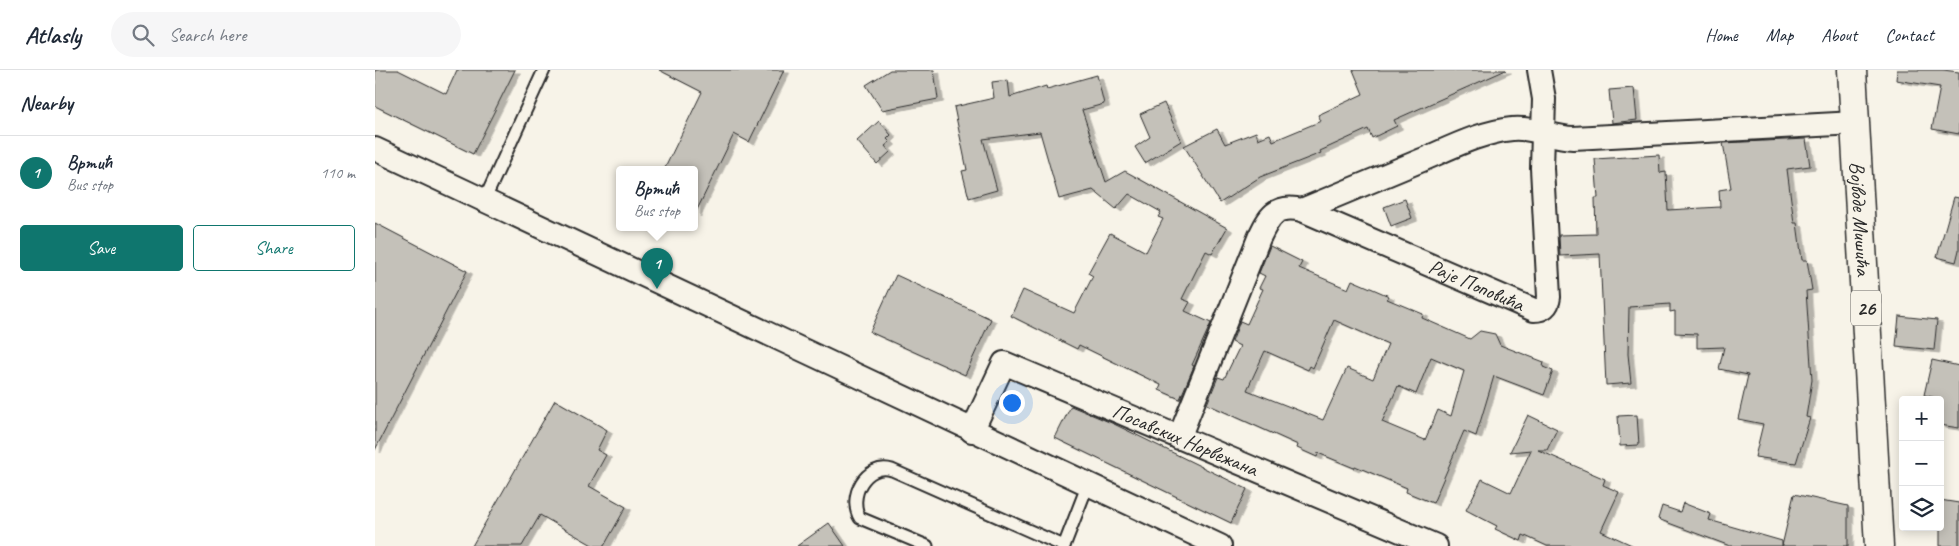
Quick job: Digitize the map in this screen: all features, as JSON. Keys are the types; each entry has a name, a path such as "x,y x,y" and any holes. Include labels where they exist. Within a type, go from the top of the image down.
{"main road":[{"name":"Војводе Мишића","path":"1852,70 1879,546"}],"street":[{"path":"1539,70 1544,100 1543,132"},
{"name":"Раје Поповића","path":"1302,210 1456,146 1493,133 1513,129 1573,138 1855,123"},
{"name":"Раје Поповића","path":"1179,438 1269,218 1283,209 1302,210 1534,310 1540,310 1548,303 1549,297 1542,168 1543,132"},
{"path":"375,149 485,199 972,431 1220,546"},
{"name":"Посавских Норвежана","path":"972,431 1004,363 1436,546"}],"lane":[{"path":"485,199 544,70"},
{"path":"927,546 860,518 855,504 860,485 867,474 877,469 892,470 1064,546 1088,484"}],"building":[{"path":"375,70 398,70 446,94 457,70 515,70 473,154 375,106"},
{"path":"659,70 784,70 749,142 734,134 698,208 698,166 666,166 702,92"},
{"path":"890,70 934,70 938,99 882,110 866,85"},
{"path":"1353,70 1506,70 1394,120 1397,126 1372,138 1368,129 1320,151 1321,153 1260,177 1220,203 1184,146 1217,129 1225,144 1256,132 1258,139 1270,134 1273,141 1321,121 1318,115 1363,94"},
{"path":"1897,70 1959,72 1959,134 1932,129 1940,87 1896,80"},
{"path":"1097,75 1104,104 1082,110 1106,182 1125,171 1227,228 1212,254 1206,251 1182,299 1190,302 1185,311 1211,323 1192,365 1194,366 1180,399 1159,390 1161,385 1079,345 1077,349 1011,316 1023,290 1074,313 1093,276 1088,273 1110,233 1146,252 1163,219 1158,217 1161,212 1129,194 1116,209 1093,190 1059,199 1040,132 983,139 997,190 969,198 962,171 967,170 954,107 994,98 992,82 1008,80 1010,97 1046,86 1047,89"},
{"path":"1634,88 1637,120 1612,123 1609,90"},
{"path":"1164,103 1181,141 1145,163 1135,147 1150,137 1140,114"},
{"path":"879,121 891,135 887,139 890,142 885,146 890,152 877,164 857,141"},
{"path":"1806,139 1810,166 1787,169 1794,223 1797,223 1802,260 1807,260 1812,290 1806,291 1812,380 1806,417 1810,418 1796,463 1755,457 1763,424 1738,419 1748,375 1719,369 1724,347 1697,348 1697,334 1675,333 1675,311 1670,312 1670,304 1629,307 1628,354 1631,383 1606,385 1600,254 1560,256 1559,235 1596,234 1595,198 1598,198 1595,159 1659,155 1660,173 1666,172 1668,210 1720,207 1719,190 1731,188 1723,143"},
{"path":"1954,197 1959,198 1959,250 1956,262 1937,257"},
{"path":"1405,199 1412,218 1391,226 1384,207"},
{"path":"375,223 467,271 375,450"},
{"path":"1270,246 1302,262 1299,268 1348,289 1352,280 1389,296 1387,299 1423,314 1422,318 1470,339 1480,331 1495,334 1500,345 1544,362 1543,367 1553,371 1544,395 1494,376 1476,436 1464,431 1433,503 1406,492 1407,488 1355,466 1354,468 1318,453 1317,457 1297,448 1298,445 1207,404 1218,377 1224,379 1240,346 1232,342 1240,321 1247,324 1263,289 1259,288 1265,276 1259,273","holes":["1334,320 1388,344 1373,379 1347,368 1323,420 1247,390 1265,351 1308,370 1310,366 1313,368","1431,357 1464,371 1451,416 1438,410 1425,440 1382,422 1398,386 1416,394"]},
{"path":"896,275 991,319 965,375 870,332"},
{"path":"1899,316 1937,320 1934,350 1896,346"},
{"path":"1932,360 1959,366 1959,428 1944,426 1944,396 1924,395"},
{"path":"555,400 607,430 597,450 606,455 589,486 626,507 604,546 594,546 540,515 522,546 472,546"},
{"path":"1071,406 1114,424 1247,489 1231,523 1055,438"},
{"path":"1528,415 1557,429 1547,450 1538,450 1605,479 1603,485 1619,492 1601,531 1634,546 1547,546 1523,535 1521,541 1495,529 1497,526 1466,510 1482,479 1511,493 1531,450 1510,452"},
{"path":"1637,415 1639,445 1620,446 1618,416"},
{"path":"1794,494 1848,506 1848,546 1782,546"},
{"path":"1944,501 1959,503 1959,546 1940,546 1940,531 1944,531"},
{"path":"1683,503 1711,514 1709,520 1782,541 1782,546 1730,546 1658,519 1662,506 1680,512"},
{"path":"829,523 845,546 797,546"}],"place":[{"name":"Вртић","path":"657,289"}]}
